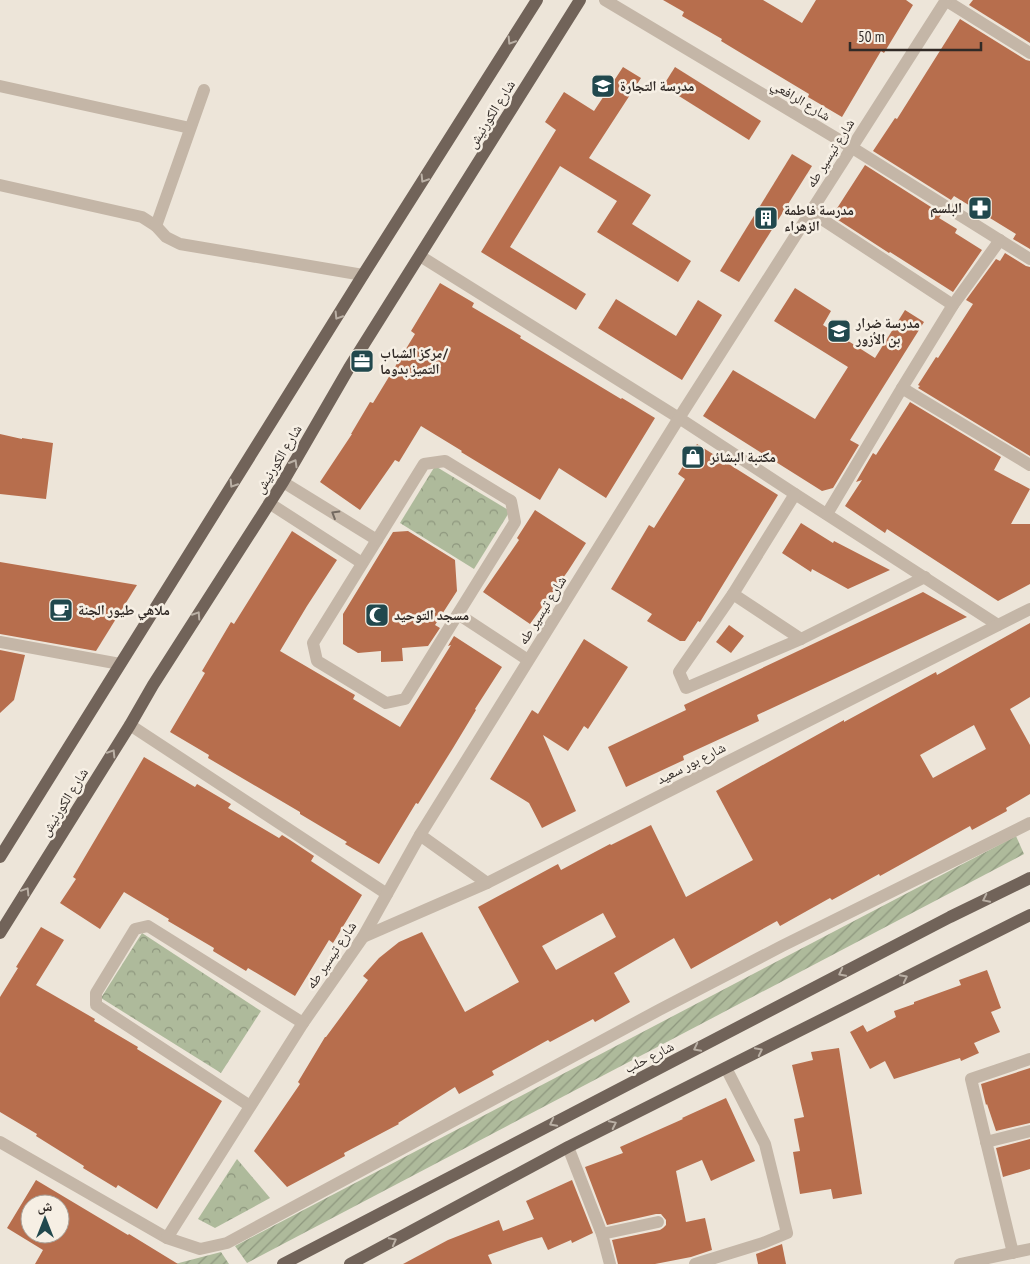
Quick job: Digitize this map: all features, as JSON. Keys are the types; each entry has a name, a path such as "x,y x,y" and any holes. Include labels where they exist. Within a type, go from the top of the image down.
{"main road":[{"name":"شارع الكورنيش","path":"0,857 537,0"},
{"name":"شارع الكورنيش","path":"0,933 153,685 283,482 349,368 580,0"},
{"name":"شارع حلب","path":"283,1264 950,917 1030,878"},
{"path":"350,1264 568,1146 1030,914"}],"street":[{"name":"شارع الرافعي","path":"605,0 851,147 1030,259"},
{"path":"946,0 1030,53"},
{"name":"شارع تيسير طه","path":"166,1238 303,1023 363,938 420,835 528,660 679,418 946,0"},
{"path":"0,86 190,128"},
{"path":"156,226 204,90"},
{"path":"0,185 142,217 156,226 166,237 180,244 363,275"},
{"path":"810,212 953,305"},
{"path":"827,514 953,305 1000,240"},
{"path":"420,256 679,418 998,625"},
{"path":"902,388 1030,465"},
{"path":"445,461 510,501 515,522 405,699 386,703 317,661 313,643 377,540 424,464 445,461"},
{"path":"283,482 377,540"},
{"path":"795,494 733,594 680,672 686,688 800,638 925,577"},
{"path":"269,504 362,563"},
{"path":"733,594 800,638"},
{"name":"شارع بور سعيد","path":"363,938 487,883 1030,609"},
{"path":"458,614 528,660"},
{"path":"0,642 120,664"},
{"path":"130,725 387,894"},
{"path":"0,1142 166,1238 200,1249 226,1242 659,1010 782,946 1030,823"},
{"path":"420,835 487,883"},
{"path":"250,1106 96,1005 96,993 134,929 148,926 303,1023"},
{"path":"1013,1253 971,1079 1030,1058"},
{"path":"696,1264 763,1243 787,1233 765,1144 726,1068"},
{"path":"986,1142 1030,1131"},
{"path":"568,1146 602,1234 610,1264"},
{"path":"602,1234 658,1222"},
{"path":"960,1264 1030,1249"}],"green space":[{"path":"435,466 510,511 474,569 400,523"},
{"path":"1016,836 1024,854 247,1263 235,1246"},
{"path":"142,933 261,1011 221,1073 101,998"},
{"path":"237,1159 270,1198 215,1228 198,1219"},
{"path":"221,1252 229,1264 175,1264"}],"building":[{"path":"663,0 763,0 802,23 816,0 906,0 913,5 884,53 881,51 842,117 808,97 809,94 721,41 722,39 682,16 684,12"},
{"path":"973,0 1030,0 1030,43 969,5"},
{"path":"960,19 1030,61 1030,249 1013,239 1016,234 954,196 951,200 873,151 895,118 897,119"},
{"path":"623,67 641,78 589,158 651,195 632,224 691,261 678,282 597,232 617,201 560,166 510,247 586,294 576,310 481,252 556,130 545,122 564,92 594,111"},
{"path":"675,67 761,121 749,140 663,86"},
{"name":"مدرسة فاطمة الزهراء","path":"792,154 812,166 739,282 720,271"},
{"path":"865,165 942,214 939,218 957,229 955,233 982,250 953,292 832,216"},
{"path":"1005,253 1030,267 1030,456 918,388 920,386 918,385 936,357 938,358 973,304 966,300 996,259 1000,261"},
{"path":"440,283 474,303 472,307 521,336 520,338 655,418 606,498 559,468 540,500 421,426 399,462 395,460 360,510 320,482 352,434 370,402 373,403 415,334 411,331"},
{"path":"795,288 831,311 823,325 875,358 905,310 924,322 850,440 859,445 833,488 822,491 703,416 733,370 815,419 848,367 774,321"},
{"path":"616,299 676,336 698,300 722,315 682,380 598,328"},
{"path":"910,402 1001,457 994,470 1030,489 1011,524 1030,524 1030,584 998,601 887,529 885,533 845,506 862,480 856,482 873,453 876,455"},
{"path":"0,434 53,443 46,499 0,494"},
{"path":"697,444 778,495 700,622 698,621 685,641 680,641 647,621 652,614 611,589 649,525 654,528 685,479 678,474"},
{"path":"535,510 586,543 530,624 483,592 519,540 517,538"},
{"path":"801,523 833,543 834,541 890,570 848,589 812,569 811,572 782,553"},
{"path":"292,531 337,560 280,651 355,695 353,699 400,727 451,645 448,646 454,636 502,667 379,864 345,844 347,842 300,814 300,812 208,758 209,755 170,732 205,673 202,671 231,622 234,624"},
{"path":"408,531 455,560 457,591 435,625 440,628 428,646 402,648 403,661 381,662 381,651 358,653 343,644 343,614 393,532"},
{"name":"ملاهي طيور الجنة","path":"0,562 137,585 96,651 0,634"},
{"path":"923,592 967,617 757,715 759,721 683,756 684,760 626,787 608,747 686,710 684,705"},
{"path":"1030,623 1030,697 1010,709 1030,745 1030,794 1006,808 1007,811 972,830 970,826 880,876 879,874 832,900 830,898 780,926 777,921 691,969 674,938 614,973 630,1002 595,1022 593,1019 550,1042 548,1040 492,1071 494,1075 459,1094 455,1087 399,1124 344,1153 345,1156 287,1187 254,1151 300,1084 298,1082 325,1037 368,980 363,976 379,958 399,942 422,932 465,1012 519,982 478,907 558,864 561,870 651,825 686,897 753,860 716,791 844,720 844,722 936,672 937,675","holes":["974,725 986,749 933,778 920,755","603,913 616,937 556,970 542,946"]},
{"path":"729,625 744,636 731,653 716,642"},
{"path":"584,639 628,667 588,729 584,726 568,751 543,735 576,811 542,828 529,803 490,779 532,710 538,714"},
{"path":"0,650 25,655 14,700 0,713"},
{"path":"144,757 195,787 197,784 231,804 228,808 279,838 282,835 290,840 314,856 311,861 362,895 333,943 329,940 295,996 248,968 246,971 213,951 214,948 124,892 100,929 60,903 76,879 73,877"},
{"path":"41,927 64,940 36,985 95,1019 94,1021 138,1047 137,1049 222,1101 157,1209 118,1185 116,1188 83,1168 84,1166 36,1136 37,1134 0,1112 0,997"},
{"path":"987,970 1001,1008 991,1012 1000,1032 974,1043 979,1053 961,1061 960,1058 894,1079 885,1061 870,1069 850,1032 863,1025 867,1032 896,1017 894,1011 961,985 959,980"},
{"path":"839,1048 862,1194 833,1199 831,1189 800,1194 793,1152 800,1151 794,1119 804,1117 792,1065 813,1060 811,1052"},
{"path":"1030,1068 1030,1123 996,1131 986,1105 981,1084"},
{"path":"726,1098 755,1161 711,1181 702,1160 676,1171 686,1222 705,1218 712,1250 691,1257 655,1264 618,1264 612,1240 660,1230 666,1225 666,1220 661,1214 656,1214 607,1225 585,1167 623,1153 620,1147"},
{"path":"1030,1139 1030,1169 1003,1177 996,1148"},
{"path":"36,1180 59,1194 28,1194"},
{"path":"572,1180 593,1233 572,1243 571,1240 548,1250 542,1237 528,1241 488,1255 492,1264 403,1264 448,1240 499,1220 503,1231 534,1219 526,1201"},
{"path":"70,1200 178,1264 35,1264 43,1250 33,1244 70,1244"},
{"path":"20,1206 20,1236 7,1228"},
{"path":"782,1244 786,1264 758,1264 756,1254"}],"place":[{"name":"مدرسة التجارة","path":"603,86"},
{"name":"البلسم","path":"980,208"},
{"name":"مدرسة فاطمة الزهراء","path":"766,218"},
{"name":"مدرسة ضرار بن الأزور","path":"839,331"},
{"name":"مركز الشباب/ التميز بدوما","path":"362,361"},
{"name":"مكتبة البشائر","path":"693,457"},
{"name":"ملاهي طيور الجنة","path":"61,610"},
{"name":"مسجد التوحيد","path":"377,615"}]}
